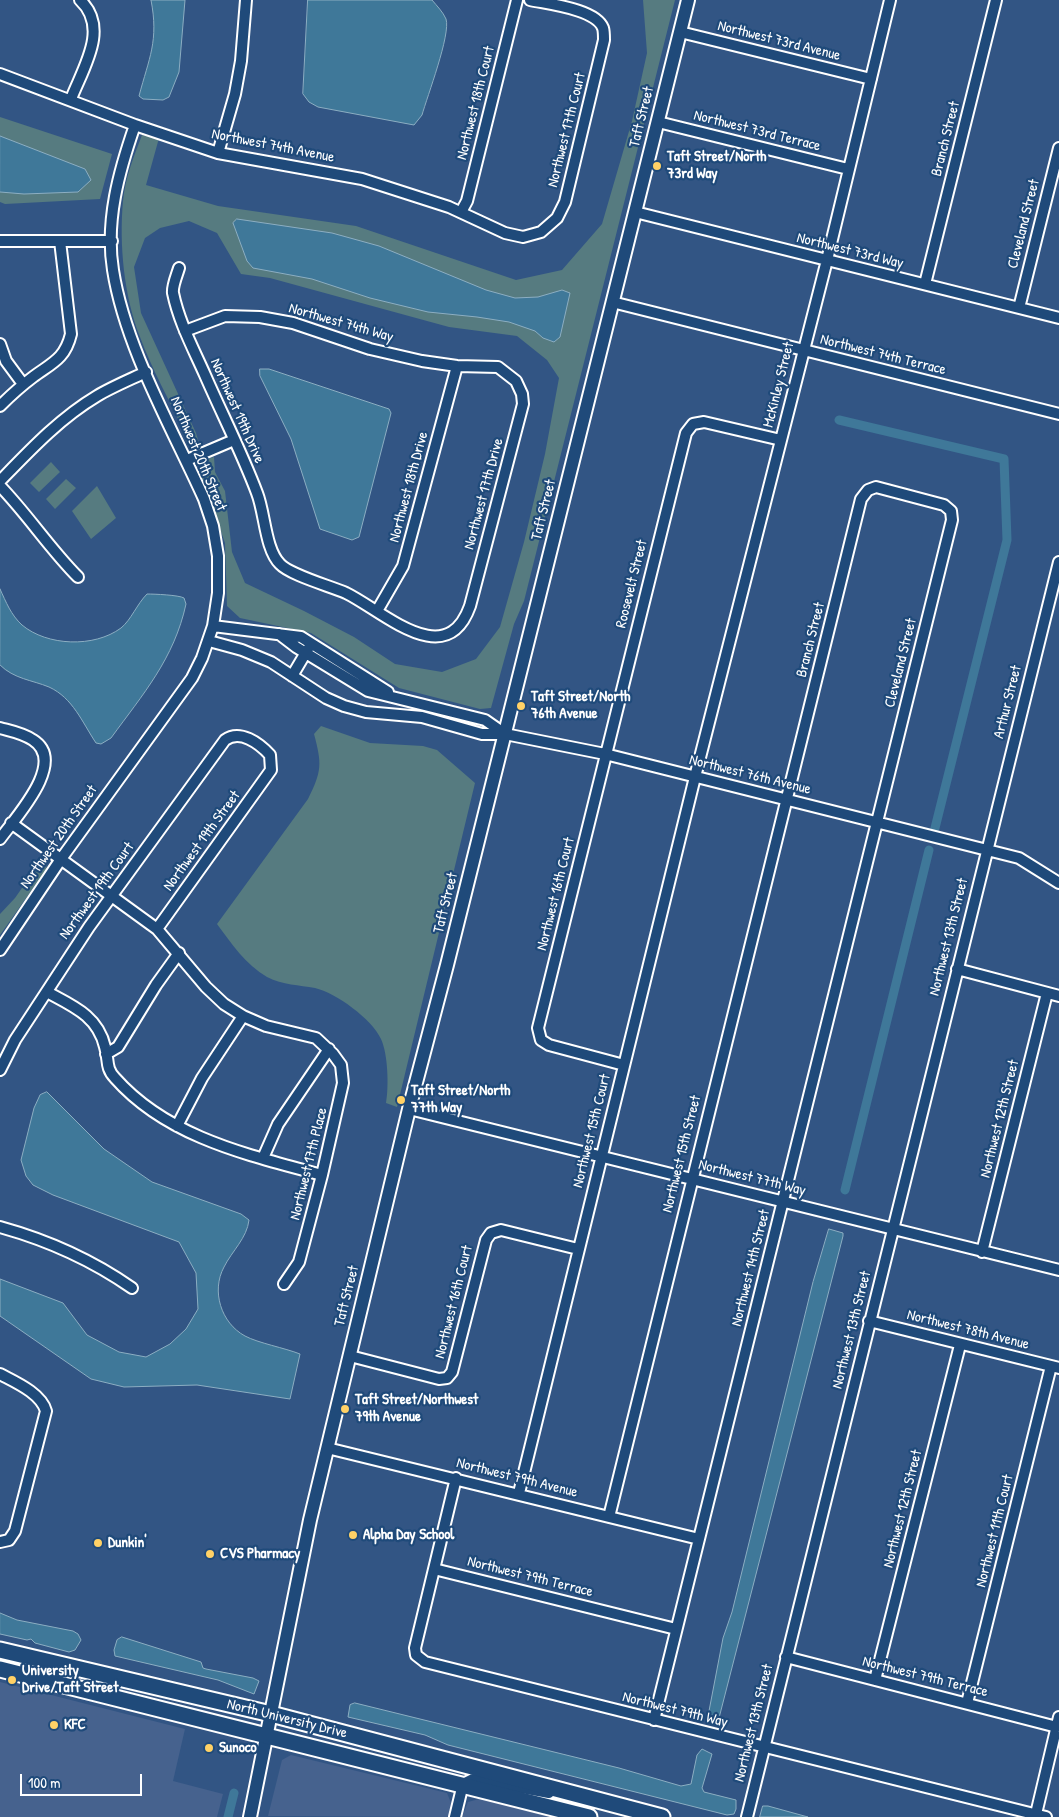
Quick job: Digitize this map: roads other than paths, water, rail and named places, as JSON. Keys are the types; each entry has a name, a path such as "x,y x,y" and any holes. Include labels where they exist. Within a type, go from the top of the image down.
{"main road":[{"name":"North University Drive","path":"0,1650 271,1714 662,1817"},
{"name":"North University Drive","path":"0,1669 589,1817"}],"street":[{"path":"71,99 94,37 92,16 88,8 80,0"},
{"path":"218,153 235,94 241,61 246,0"},
{"name":"Northwest 18th Court","path":"461,212 467,200 517,0"},
{"name":"Northwest 17th Court","path":"530,0 585,12 595,18 603,27 604,40 565,202 557,218 541,232"},
{"name":"Taft Street","path":"250,1817 310,1520 327,1448 409,1109 505,734 688,0"},
{"name":"McKinley Street","path":"695,777 827,260 890,0"},
{"name":"Branch Street","path":"925,284 996,0"},
{"name":"Northwest 73rd Avenue","path":"680,32 871,79"},
{"name":"Northwest 74th Avenue","path":"0,74 71,99 136,125 218,153 362,179 408,192 461,212 506,233 523,237 541,232"},
{"name":"Northwest 73rd Terrace","path":"658,122 848,169"},
{"name":"Northwest 20th Street","path":"0,950 61,858 192,678 209,641 213,626 218,593 218,556 213,526 204,499 127,327 112,269 112,241 117,187 136,125"},
{"name":"Cleveland Street","path":"1019,308 1059,148"},
{"name":"Northwest 73rd Way","path":"635,212 1059,318"},
{"path":"0,241 112,241"},
{"path":"0,406 23,384 56,362 68,345 71,334 60,241"},
{"name":"Northwest 19th Drive","path":"179,268 173,291 185,331 258,494 272,552 280,565 291,572 346,594 377,611"},
{"name":"Northwest 74th Terrace","path":"612,302 1059,414"},
{"name":"Northwest 74th Way","path":"185,331 225,316 260,317 294,324 370,349 457,366 491,366"},
{"path":"0,344 6,361 23,384"},
{"name":"Northwest 18th Drive","path":"377,611 403,566 457,366"},
{"name":"Northwest 17th Drive","path":"377,611 410,632 426,636 447,635 459,628 470,606 523,404 516,381 507,372 491,366"},
{"path":"0,481 43,437 71,413 97,396 146,372"},
{"name":"Roosevelt Street","path":"605,754 686,433 693,424 704,422 781,440"},
{"path":"187,460 234,440"},
{"path":"0,486 36,524 59,558 78,577"},
{"name":"Cleveland Street","path":"868,490 876,487 944,505 951,511 952,520 876,822"},
{"name":"Branch Street","path":"786,800 861,499 868,490"},
{"name":"Arthur Street","path":"986,851 1054,604 1059,562"},
{"name":"Northwest 76th Avenue","path":"213,626 279,634 308,648 368,691 392,695 485,720 505,734"},
{"name":"Northwest 76th Avenue","path":"209,641 242,650 271,662 326,698 344,706 366,712 422,717 482,734 505,734 605,754 1019,858 1059,883"},
{"path":"292,676 308,648"},
{"path":"0,839 42,780 46,764 43,750 35,740 1,729"},
{"name":"Northwest 19th Court","path":"0,1070 15,1040 112,896 230,737 241,736 248,738 265,750 271,761 271,770"},
{"name":"Northwest 16th Court","path":"605,754 538,1028 541,1040 548,1046 624,1065"},
{"name":"Northwest 19th Street","path":"157,930 271,770"},
{"name":"Northwest 15th Court","path":"519,1493 695,777"},
{"name":"Northwest 15th Street","path":"609,1517 691,1178 786,800"},
{"name":"Northwest 14th Street","path":"654,1720 876,822"},
{"path":"12,823 157,930 179,953 206,987 224,1004 243,1016 266,1026 306,1034 316,1038 329,1049 278,1124 262,1158"},
{"name":"Northwest 13th Street","path":"746,1817 986,851"},
{"path":"106,1054 118,1047 156,985 179,953"},
{"path":"957,969 1059,996"},
{"path":"47,992 89,1016 99,1028 106,1054 107,1067 115,1078 146,1105 177,1126 222,1147 322,1174"},
{"name":"Northwest 12th Street","path":"982,1252 1048,993"},
{"path":"177,1126 202,1078 243,1016"},
{"name":"Northwest 17th Place","path":"284,1284 299,1262 344,1082 341,1066 329,1049"},
{"name":"Northwest 77th Way","path":"409,1109 1059,1270"},
{"path":"0,1227 52,1244 112,1274 132,1288"},
{"name":"Northwest 16th Court","path":"350,1356 439,1380 447,1378 452,1372 486,1240 491,1233 501,1230 578,1249"},
{"name":"Northwest 78th Avenue","path":"870,1321 960,1345 1055,1367"},
{"name":"Northwest 12th Street","path":"875,1680 960,1345"},
{"name":"Northwest 11th Court","path":"967,1703 1055,1367"},
{"path":"0,1374 34,1395 44,1405 46,1411 15,1531 4,1541"},
{"name":"Northwest 79th Avenue","path":"327,1448 519,1493 699,1539"},
{"path":"434,1569 456,1478"},
{"name":"Northwest 79th Terrace","path":"434,1569 676,1629"},
{"name":"Northwest 79th Way","path":"434,1569 415,1648 416,1655 425,1662 1041,1816"},
{"name":"Northwest 79th Terrace","path":"786,1657 967,1703 1058,1722"},
{"path":"1041,1816 1058,1722"},
{"name":"North University Drive","path":"463,1784 473,1778 545,1794 572,1794"},
{"path":"455,1817 463,1784"}],"waterway":[{"path":"839,420 1004,459 1007,540 935,828"},
{"path":"845,1190 929,850"},
{"path":"228,1817 234,1793"}],"place":[{"name":"Taft Street/North 73rd Way","path":"657,166"},
{"name":"Taft Street/North 76th Avenue","path":"521,706"},
{"name":"Taft Street/North 77th Way","path":"401,1100"},
{"name":"Taft Street/Northwest 79th Avenue","path":"345,1409"},
{"name":"Alpha Day School","path":"353,1535"},
{"name":"Dunkin'","path":"98,1543"},
{"name":"CVS Pharmacy","path":"210,1554"},
{"name":"University Drive/Taft Street","path":"12,1680"},
{"name":"KFC","path":"54,1725"},
{"name":"Sunoco","path":"209,1748"}]}
